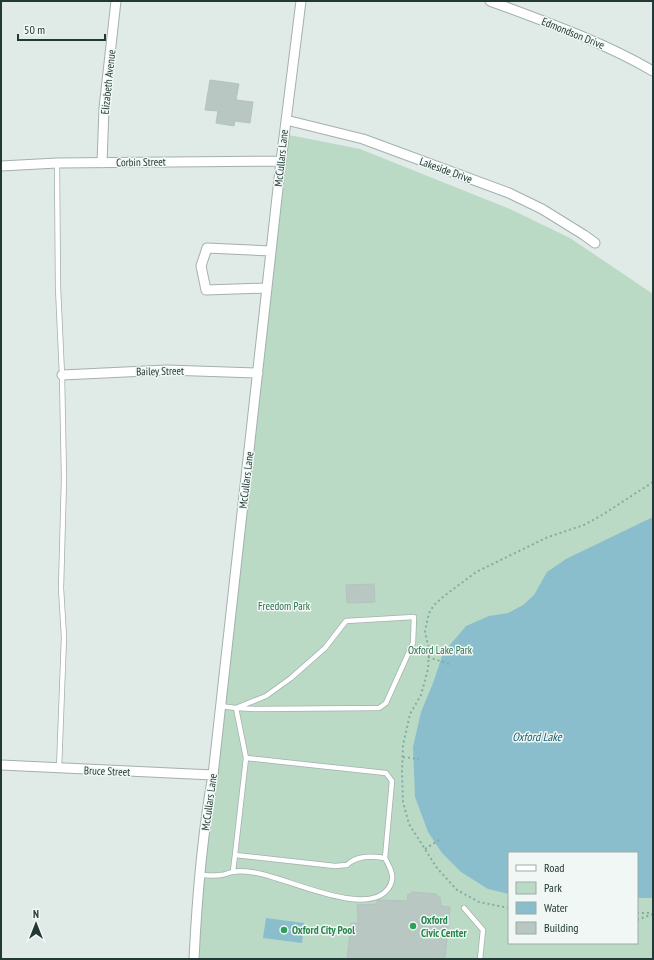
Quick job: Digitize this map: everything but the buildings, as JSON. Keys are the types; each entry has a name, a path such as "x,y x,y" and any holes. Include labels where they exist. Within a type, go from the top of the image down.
{"street":[{"name":"Elizabeth Avenue","path":"102,163 104,108 116,1"},
{"name":"McCullars Lane","path":"194,959 196,905 207,809 213,775 281,161 301,1"},
{"name":"Edmondson Drive","path":"490,1 586,37 653,71"},
{"name":"Lakeside Drive","path":"286,120 363,139 509,193 542,209 595,243"},
{"name":"Corbin Street","path":"1,166 57,163 281,161"},
{"path":"267,288 206,290 201,266 206,248 271,250"},
{"name":"Bailey Street","path":"62,375 167,370 258,373"},
{"name":"Bruce Street","path":"1,766 213,775"}],"lane":[{"path":"57,163 58,287 62,375 64,479 62,588 64,637 59,769"},
{"path":"220,706 236,708 255,709 379,708 386,703 413,643 414,617 346,621 325,648 291,678 266,696 236,708"},
{"path":"234,871 246,758 236,708"},
{"path":"200,875 221,875 234,871 257,873 285,880 345,899 364,900 383,895 390,886 392,871 385,858 392,781 386,773 246,758"},
{"path":"235,855 336,866 347,865 353,859 374,856 385,858"},
{"path":"464,908 483,930 480,959"}],"path":[{"path":"508,908 479,902 457,890 437,868 409,824 403,802 403,745 410,714 421,695 428,669 429,650 425,631 429,614 434,605 457,585 476,572 548,537 584,525 653,482"},
{"path":"428,657 452,665"},
{"path":"403,757 419,759"},
{"path":"425,849 439,840"},
{"path":"638,913 653,914"},
{"path":"638,920 653,914"}],"green space":[{"name":"Oxford Lake Park","path":"284,134 360,149 510,209 570,238 653,294 653,959 194,959"}],"water":[{"name":"Oxford Lake","path":"653,517 653,898 638,898 638,852 508,852 508,894 488,889 461,872 442,853 428,832 415,797 413,747 421,712 443,653 466,626 489,616 508,613 523,605 534,595 547,572 566,559"},
{"name":"Oxford City Pool","path":"266,918 304,923 302,943 263,938"}],"place":[{"name":"Oxford Civic Center","path":"413,926"},
{"name":"Oxford City Pool","path":"284,930"}],"park label":[{"name":"Freedom Park","path":"284,606"}]}
